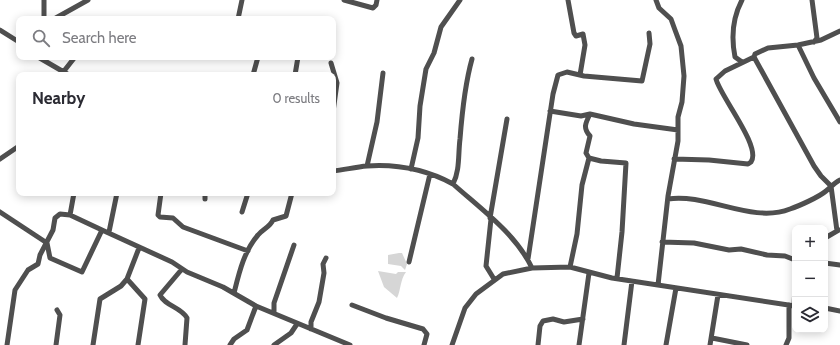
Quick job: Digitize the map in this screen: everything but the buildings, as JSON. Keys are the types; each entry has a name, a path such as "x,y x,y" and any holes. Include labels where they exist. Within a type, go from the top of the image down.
{"street":[{"path":"44,0 44,16"},
{"path":"59,16 88,0"},
{"path":"239,16 242,0"},
{"path":"344,0 373,8 376,5 377,0"},
{"path":"411,169 418,138 420,106 426,69 434,53 441,27 460,0"},
{"path":"568,0 574,33 576,36 582,34 585,45 580,75"},
{"path":"656,0 659,8 671,19 683,57 684,76 682,102 678,112 678,141 662,242 658,285"},
{"path":"742,0 734,20 732,36 735,57 742,62"},
{"path":"812,0 817,38 814,42"},
{"path":"0,30 16,40"},
{"path":"674,159 709,160 748,164 753,160 753,156 744,131 716,79 724,71 754,57 755,54 768,48 814,42 840,31"},
{"path":"528,259 550,111 558,75 567,72 580,75 642,81 650,44 649,33"},
{"path":"798,45 814,78 840,122"},
{"path":"754,57 814,166 831,186 838,230 828,236"},
{"path":"453,184 458,174 460,137 472,59"},
{"path":"44,60 64,71 73,60"},
{"path":"254,72 257,60"},
{"path":"296,72 298,60"},
{"path":"331,63 334,72"},
{"path":"367,166 378,122 383,73"},
{"path":"336,80 336,90"},
{"path":"550,111 581,116 590,114 634,124 678,130"},
{"path":"570,267 577,234 583,174 589,158 586,152 590,136 584,127 590,114"},
{"path":"494,279 488,270 486,261 488,244 491,235 491,218 507,119"},
{"path":"0,159 16,148"},
{"path":"589,158 601,161 626,163 622,232 617,278"},
{"path":"336,171 367,166 411,169 430,174 453,184 491,218 521,249 532,268"},
{"path":"409,262 430,174"},
{"path":"668,199 687,198 714,202 722,206 771,213 789,210 825,192 840,180"},
{"path":"70,215 73,196"},
{"path":"109,232 116,196"},
{"path":"160,196 158,215 160,217 173,218 184,227 248,251"},
{"path":"242,212 247,196"},
{"path":"234,293 248,251 258,235 271,224 273,220 286,216 291,196"},
{"path":"0,212 47,243 50,258 82,272 102,230"},
{"path":"7,345 15,290 28,270 37,266 53,230 55,218 60,214 70,215 109,232 234,293 256,306 311,329 338,343 350,345"},
{"path":"662,242 694,243 729,250 741,249 767,255 785,256 792,259"},
{"path":"274,313 274,304 294,245"},
{"path":"93,345 100,299 117,290 126,279 140,248"},
{"path":"311,329 311,322 319,302 324,273 323,264 326,258"},
{"path":"828,263 840,265"},
{"path":"452,345 465,308 476,294 494,279 508,272 532,268 570,267 589,273 632,281 792,305"},
{"path":"182,268 160,295 165,302 182,311 187,318 184,345"},
{"path":"579,345 589,273"},
{"path":"126,279 145,299 138,345"},
{"path":"624,345 632,281"},
{"path":"666,345 676,288"},
{"path":"710,345 718,295"},
{"path":"352,305 386,318 423,329 427,334 424,345"},
{"path":"230,345 234,338 244,334 247,330 256,306"},
{"path":"828,309 840,311"},
{"path":"56,345 60,315 57,310"},
{"path":"786,345 790,338 792,316"},
{"path":"538,345 540,326 543,321 553,318 564,322 583,318"},
{"path":"274,345 291,333 296,324"},
{"path":"712,338 747,345"}],"shaded area":[{"path":"402,253 407,264 405,270 401,266 388,264 388,255"},
{"path":"378,271 396,274 398,272 406,272 397,298 384,287"}]}
